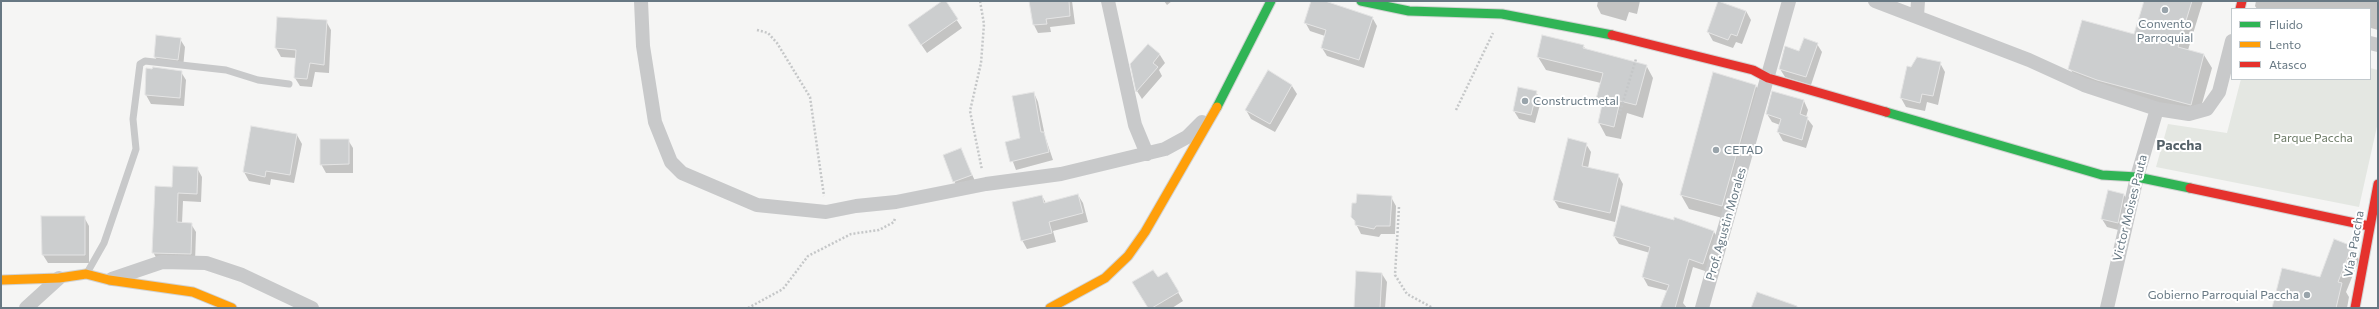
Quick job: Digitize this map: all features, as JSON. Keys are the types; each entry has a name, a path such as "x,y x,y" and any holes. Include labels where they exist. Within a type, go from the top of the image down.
{"street":[{"path":"641,1 643,46 655,122 671,162 682,173 757,205 826,212 856,206 896,202 986,184 1061,174 1165,149 1187,137 1217,107"},
{"path":"1108,1 1135,125 1147,154"},
{"path":"1050,308 1105,278 1128,256 1145,232 1217,107 1271,1"},
{"path":"1361,1 1409,11 1502,14 1641,41 1753,70 1768,78 2102,175 2137,177 2370,226"},
{"name":"Prof. Agustin Morales","path":"1702,308 1789,1"},
{"path":"1875,1 2029,60 2084,85 2157,109 2189,114 2207,109 2219,92 2231,45"},
{"path":"1916,16 1918,1"},
{"name":"Victor Moises Pauta","path":"2107,308 2137,177 2157,109"},
{"name":"Vía a Paccha","path":"2355,308 2378,184"},
{"path":"109,280 162,262 206,263 242,275 312,308"},
{"path":"1,280 59,278 86,274 109,280 193,292 232,308"},
{"path":"26,308 59,278"}],"lane":[{"path":"86,274 104,243 136,149 133,119 140,64 145,61 226,70 258,80 289,84"}],"path":[{"path":"980,1 984,24 981,62 970,111 986,184"},
{"path":"1456,110 1502,14"},
{"path":"757,30 768,33 777,43 810,97 826,212"},
{"path":"1619,115 1641,41"},
{"path":"748,308 783,289 808,256 852,234 879,230 894,222 896,202"},
{"path":"1399,206 1396,275 1407,294 1433,308"}],"green space":[{"name":"Parque Paccha","path":"2371,68 2378,70 2378,122 2359,207 2156,167 2168,124 2227,133 2241,80 2371,80"}],"building":[{"path":"942,1 946,1 958,19 921,45 908,25"},
{"path":"1029,1 1069,1 1070,16 1046,19 1047,24 1033,25"},
{"path":"1311,1 1325,1 1373,17 1359,60 1321,48 1326,30 1304,23"},
{"path":"1718,1 1746,11 1737,36 1731,34 1728,40 1707,32"},
{"path":"2144,1 2192,1 2178,47 2204,54 2191,105 2097,80 2068,69 2082,20 2134,34"},
{"path":"277,17 327,20 324,65 310,63 307,79 294,78 296,50 275,48"},
{"path":"156,35 181,38 178,60 154,57"},
{"path":"1542,35 1584,45 1583,48 1647,65 1636,105 1620,101 1614,127 1598,123 1603,100 1596,99 1603,73 1537,57"},
{"path":"1804,38 1818,43 1806,77 1779,69 1785,46 1799,51"},
{"path":"1148,44 1160,54 1153,63 1158,67 1136,92 1130,64"},
{"path":"1917,57 1941,62 1933,96 1922,94 1920,103 1900,98 1907,66 1911,67"},
{"path":"153,67 182,71 180,98 145,95 146,68 152,69"},
{"path":"1268,70 1292,85 1270,124 1245,110"},
{"name":"CETAD","path":"1713,72 1756,85 1722,206 1680,195"},
{"name":"Constructmetal","path":"1518,87 1537,91 1531,115 1513,111"},
{"path":"1772,91 1804,100 1800,114 1808,117 1802,140 1777,132 1781,119 1766,114"},
{"path":"1034,92 1041,132 1044,132 1049,152 1010,162 1005,142 1020,138 1012,96"},
{"path":"251,126 297,134 290,175 266,171 265,177 243,172"},
{"path":"1568,138 1587,143 1582,166 1619,174 1610,213 1553,200"},
{"path":"320,139 349,139 349,164 320,165"},
{"path":"961,148 972,175 953,182 943,155"},
{"path":"173,166 198,167 197,194 178,193 177,222 192,223 191,254 152,253 155,186 172,187"},
{"path":"2108,190 2124,194 2118,223 2101,219"},
{"path":"1078,194 1083,213 1049,222 1052,233 1021,241 1012,202 1042,195 1044,203"},
{"path":"1357,194 1392,196 1390,226 1376,226 1374,229 1355,225 1355,221 1351,217 1352,203 1356,203"},
{"path":"1621,205 1674,220 1674,217 1714,231 1703,264 1689,259 1675,308 1660,308 1669,285 1642,277 1650,247 1613,236"},
{"path":"41,216 85,216 85,255 42,255"},
{"name":"Gobierno Parroquial Paccha","path":"2334,239 2352,246 2338,282 2342,283 2336,308 2272,308 2282,268 2320,277"},
{"path":"1153,270 1158,277 1167,272 1179,292 1152,308 1148,308 1132,282"},
{"path":"1356,271 1382,273 1380,308 1354,308"},
{"path":"1757,292 1797,306 1797,308 1751,308"}],"traffic: fast":[{"path":"1217,107 1271,1"},
{"path":"1361,1 1409,11 1502,14 1612,35"},
{"path":"1886,112 2102,175 2137,177 2190,188"}],"traffic: slow":[{"path":"1050,308 1105,278 1128,256 1145,232 1217,107"},
{"path":"1,280 59,278 86,274 109,280 193,292 232,308"}],"traffic: jam":[{"path":"2240,8 2242,1"},
{"path":"1612,35 1753,70 1768,78 1886,112"},
{"path":"2355,308 2378,184"},
{"path":"2190,188 2369,226"}],"place":[{"name":"Convento Parroquial","path":"2165,10"},
{"name":"Constructmetal","path":"1525,101"},
{"name":"CETAD","path":"1716,150"},
{"name":"Gobierno Parroquial Paccha","path":"2307,295"}],"district":[{"name":"Paccha","path":"2179,145"}]}
